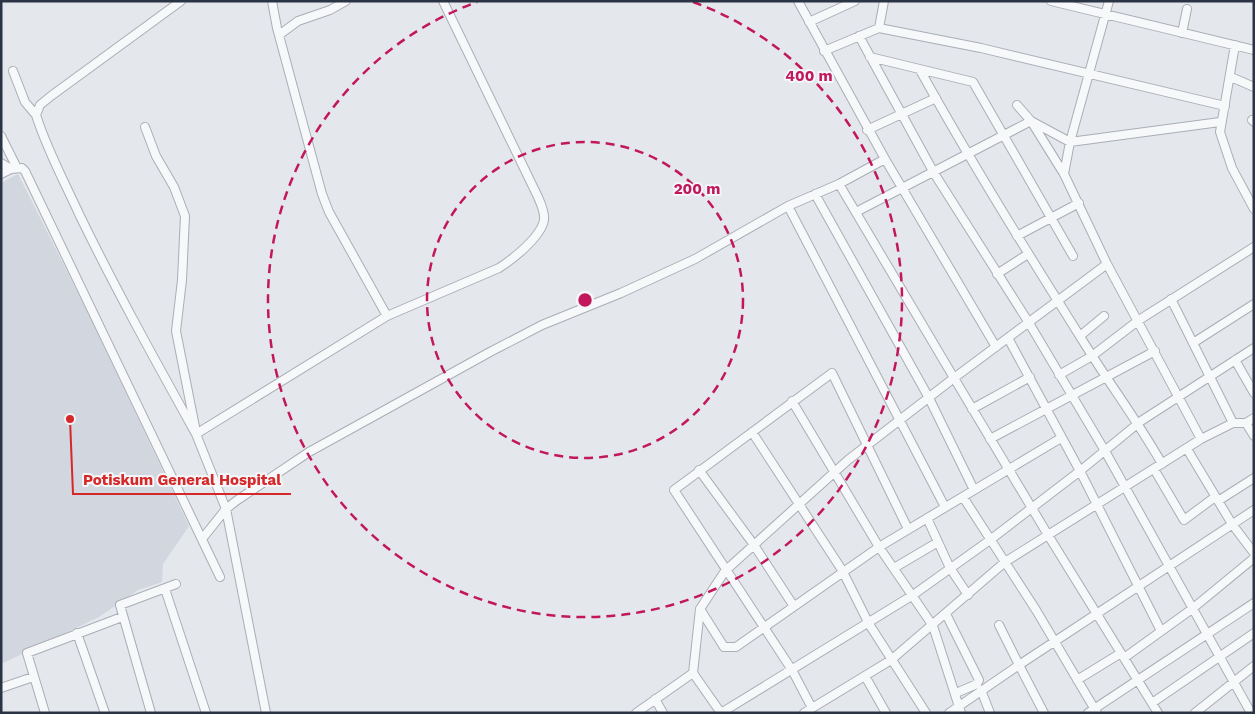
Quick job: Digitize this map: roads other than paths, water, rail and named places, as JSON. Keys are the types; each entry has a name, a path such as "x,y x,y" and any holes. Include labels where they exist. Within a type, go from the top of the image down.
{"street":[{"path":"36,115 40,105 51,96 181,1"},
{"path":"272,1 279,35 322,194 329,212 387,316"},
{"path":"279,35 298,21 330,10 346,1"},
{"path":"196,434 387,316 499,268 514,259 541,228 544,219 538,197 443,1"},
{"path":"798,1 867,130 996,347"},
{"path":"808,22 855,1"},
{"path":"879,28 884,1"},
{"path":"1051,1 1254,50"},
{"path":"1064,174 1070,142 1109,1"},
{"path":"1182,33 1187,9"},
{"path":"824,51 879,28 981,48 1225,106"},
{"path":"859,36 934,173 998,274 1105,451 1252,713"},
{"path":"1235,45 1225,106 1220,122 1220,132 1228,159 1253,205"},
{"path":"870,57 973,82 1073,256"},
{"path":"920,70 968,156 1028,254 1106,378 1138,423 1162,464"},
{"path":"13,71 25,102 36,115 42,137 96,247 145,343 196,434 226,509 264,712"},
{"path":"1230,76 1254,87"},
{"path":"867,130 936,98"},
{"path":"1017,105 1031,121 1064,174 1107,264 1139,320 1201,439"},
{"path":"856,212 968,156 1031,121"},
{"path":"1031,121 1070,142 1220,122"},
{"path":"145,127 156,156 174,187 184,216 181,255 182,280 176,331 196,434"},
{"path":"1,136 14,169"},
{"path":"202,540 226,509 310,452 542,325 621,293 695,259 788,206 840,184 885,159"},
{"path":"1,163 14,169 25,171 220,577"},
{"path":"1,174 14,169"},
{"path":"840,184 990,439 1158,713"},
{"path":"815,194 929,398 974,490"},
{"path":"1017,236 1079,203"},
{"path":"788,206 945,507"},
{"path":"1059,375 1092,356 1139,320 1254,247"},
{"path":"998,274 1028,254"},
{"path":"1107,264 866,445 725,571 700,609 693,673 721,713 869,624 913,595 1032,508 1138,423 1254,348"},
{"path":"1171,299 1233,423"},
{"path":"1193,343 1254,304"},
{"path":"1080,336 1104,316"},
{"path":"1008,338 1030,377 1060,438 1098,505 1161,631"},
{"path":"990,439 1155,351"},
{"path":"1235,360 1254,393"},
{"path":"908,529 832,373 674,490 725,571 792,670 807,711 891,660 933,626 1005,562 1201,439 1233,423 1246,423 1254,418"},
{"path":"972,408 1030,377"},
{"path":"792,401 879,547 933,626 960,709"},
{"path":"1246,423 1254,436"},
{"path":"752,432 842,570 869,624 926,713"},
{"path":"700,609 724,647 736,647 842,570 1060,438"},
{"path":"1187,449 1232,524 1254,553"},
{"path":"1154,469 1184,520 1254,478"},
{"path":"699,470 754,545 793,605"},
{"path":"963,497 1054,642 1093,711 1137,679 1254,602"},
{"path":"949,713 960,709 981,690 1019,664 1254,510"},
{"path":"927,518 950,568 968,594"},
{"path":"894,568 938,542"},
{"path":"1077,680 1122,656 1161,631 1192,609 1254,558"},
{"path":"151,713 120,608 122,603 176,584"},
{"path":"165,589 206,713"},
{"path":"946,614 979,680 977,684 956,693"},
{"path":"45,713 27,653 122,617"},
{"path":"999,625 1044,713"},
{"path":"77,633 105,713"},
{"path":"1152,703 1254,633"},
{"path":"1195,713 1254,666"},
{"path":"636,713 693,673"},
{"path":"865,676 886,713"},
{"path":"1,688 33,677"},
{"path":"981,690 990,713"},
{"path":"655,700 663,713"}],"place":[{"name":"Potiskum General Hospital","path":"70,419"}]}
